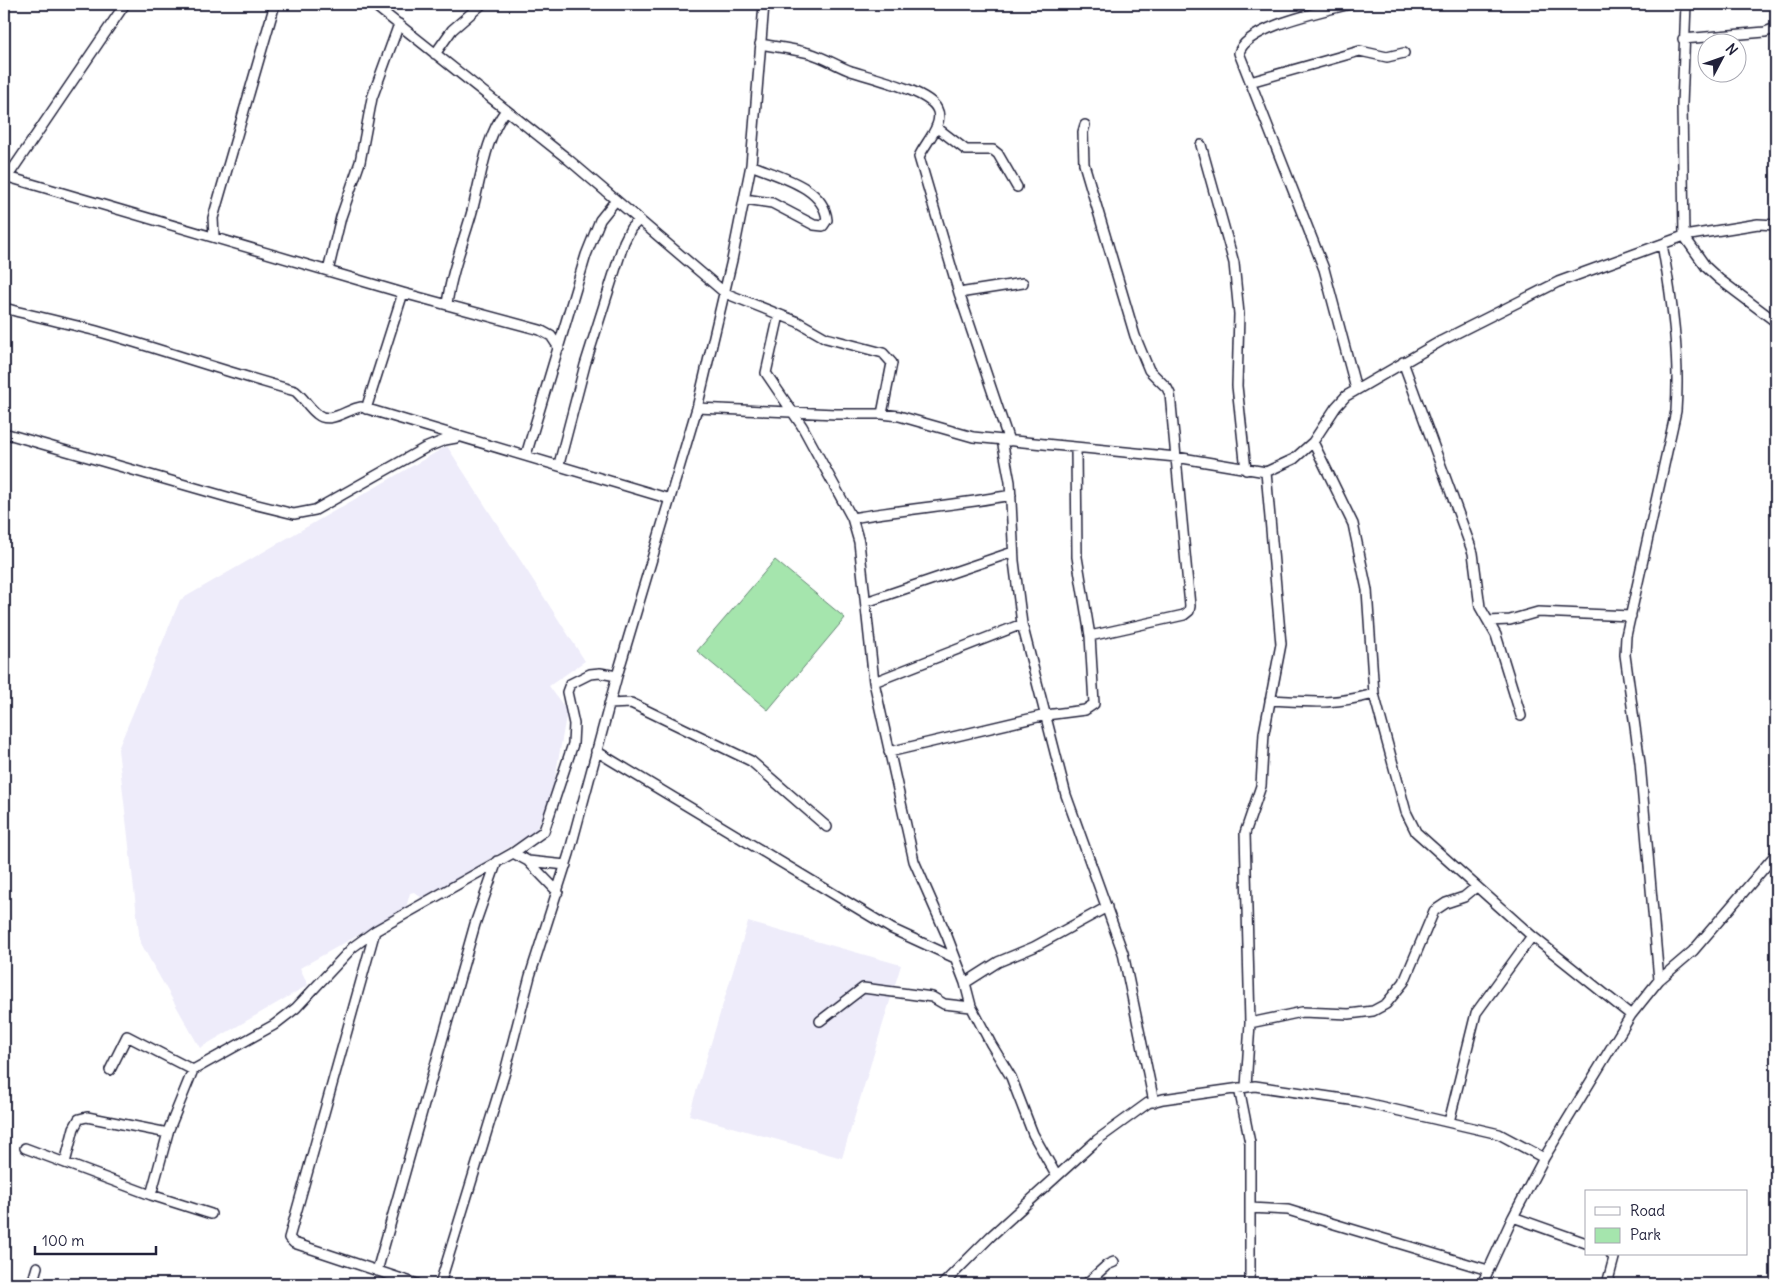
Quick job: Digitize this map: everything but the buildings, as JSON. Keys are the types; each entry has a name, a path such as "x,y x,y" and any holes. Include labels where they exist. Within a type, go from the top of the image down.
{"street":[{"path":"125,4 6,180 214,236 403,293 540,330 551,336 559,348"},
{"path":"214,236 215,211 275,4"},
{"path":"373,4 616,200 725,293 826,338 882,353 889,358 892,363 882,414"},
{"path":"435,54 452,30 482,4"},
{"path":"440,1284 504,1072 530,976 566,865 617,676 697,408 725,293 751,165 764,4"},
{"path":"1350,4 1261,31 1246,40 1241,46 1239,53 1324,269 1356,390"},
{"path":"1686,4 1683,39 1684,236 1706,266 1719,279 1775,320"},
{"path":"328,270 341,217 361,156 372,98 399,24"},
{"path":"1683,39 1765,32 1776,28"},
{"path":"760,44 812,54 851,71 916,93 937,108 939,116 936,127 919,157 1006,441 1011,495 1013,552 1022,624 1066,795 1123,953 1154,1102"},
{"path":"1250,82 1360,51 1387,57 1404,53"},
{"path":"447,304 454,265 471,216 493,134 506,110"},
{"path":"1085,125 1082,132 1084,164 1134,336 1148,370 1167,388 1170,394 1190,611 1184,615 1090,636"},
{"path":"936,127 966,150 993,150 998,154 1017,187"},
{"path":"1202,145 1234,263 1239,314 1237,386 1246,470"},
{"path":"745,198 772,202 814,225 822,226 827,220 822,206 811,192 751,165"},
{"path":"526,455 595,232 604,212 616,200"},
{"path":"558,464 585,365 624,242 631,228 639,220"},
{"path":"697,408 882,414 899,416 973,437 1176,457 1266,472 1294,459 1313,442 1336,407 1346,396 1441,341 1558,282 1684,236 1758,224 1776,226"},
{"path":"1659,980 1640,764 1625,655 1631,616 1678,388 1671,296 1662,244"},
{"path":"960,293 1023,283"},
{"path":"366,409 403,293"},
{"path":"4,308 169,352 219,370 295,392 303,397 318,416 333,418 352,408 366,409 558,464 670,499"},
{"path":"779,316 766,373 802,426 834,480 852,518 859,542 874,682 914,861 965,983 971,1007 1011,1077 1032,1134 1056,1175"},
{"path":"1403,362 1472,553 1480,607 1499,642 1521,716"},
{"path":"4,433 241,501 294,514 315,510 424,448 445,440 460,437"},
{"path":"1313,442 1353,524 1367,590 1374,694 1406,812 1416,832 1532,936 1631,1015"},
{"path":"889,752 1046,715 1085,710 1094,704 1090,636 1077,557 1076,448"},
{"path":"1250,1284 1250,1143 1243,1088 1250,1022 1245,833 1261,786 1264,733 1281,644 1281,626 1266,472"},
{"path":"852,518 910,509 959,505 1011,495"},
{"path":"866,602 1013,552"},
{"path":"1488,621 1510,620 1538,612 1631,616"},
{"path":"874,682 1022,624"},
{"path":"151,1195 168,1133 193,1070 274,1025 296,1008 353,947 375,932 513,853 546,828 573,744 574,724 567,692 570,684 590,674 600,673 617,676"},
{"path":"1270,700 1346,702 1374,694"},
{"path":"609,704 631,703 751,762 827,827"},
{"path":"596,751 892,928 955,958"},
{"path":"513,853 528,861 558,892"},
{"path":"1482,1284 1513,1217 1544,1158 1631,1015 1659,980 1693,951 1776,854"},
{"path":"377,1271 475,924 498,861"},
{"path":"528,861 566,865"},
{"path":"1250,1022 1302,1012 1349,1014 1373,1011 1386,1004 1404,982 1434,912 1446,903 1464,897 1476,887"},
{"path":"965,983 1004,959 1028,950 1107,907"},
{"path":"375,932 290,1238 294,1243 417,1284"},
{"path":"1449,1122 1476,1013 1532,936"},
{"path":"820,1021 863,988 932,997 944,1004 971,1007"},
{"path":"110,1070 127,1036 193,1070"},
{"path":"943,1284 1056,1175 1121,1120 1148,1103 1255,1086 1357,1101 1499,1134 1544,1158"},
{"path":"65,1163 76,1120 79,1119 87,1117 168,1133"},
{"path":"25,1148 151,1195 211,1214"},
{"path":"1250,1208 1288,1210 1488,1270"},
{"path":"1513,1217 1585,1243"},
{"path":"1607,1284 1614,1258 1612,1256"},
{"path":"1086,1284 1107,1265 1114,1262"},
{"path":"32,1284 37,1267"}],"shaded area":[{"path":"447,446 585,661 549,686 567,711 552,795 536,831 423,899 414,892 410,893 406,908 300,968 308,985 200,1048 140,942 118,749 180,600"},
{"path":"748,922 901,965 842,1158 689,1115"}],"green space":[{"path":"775,560 845,618 768,710 697,651"}]}
